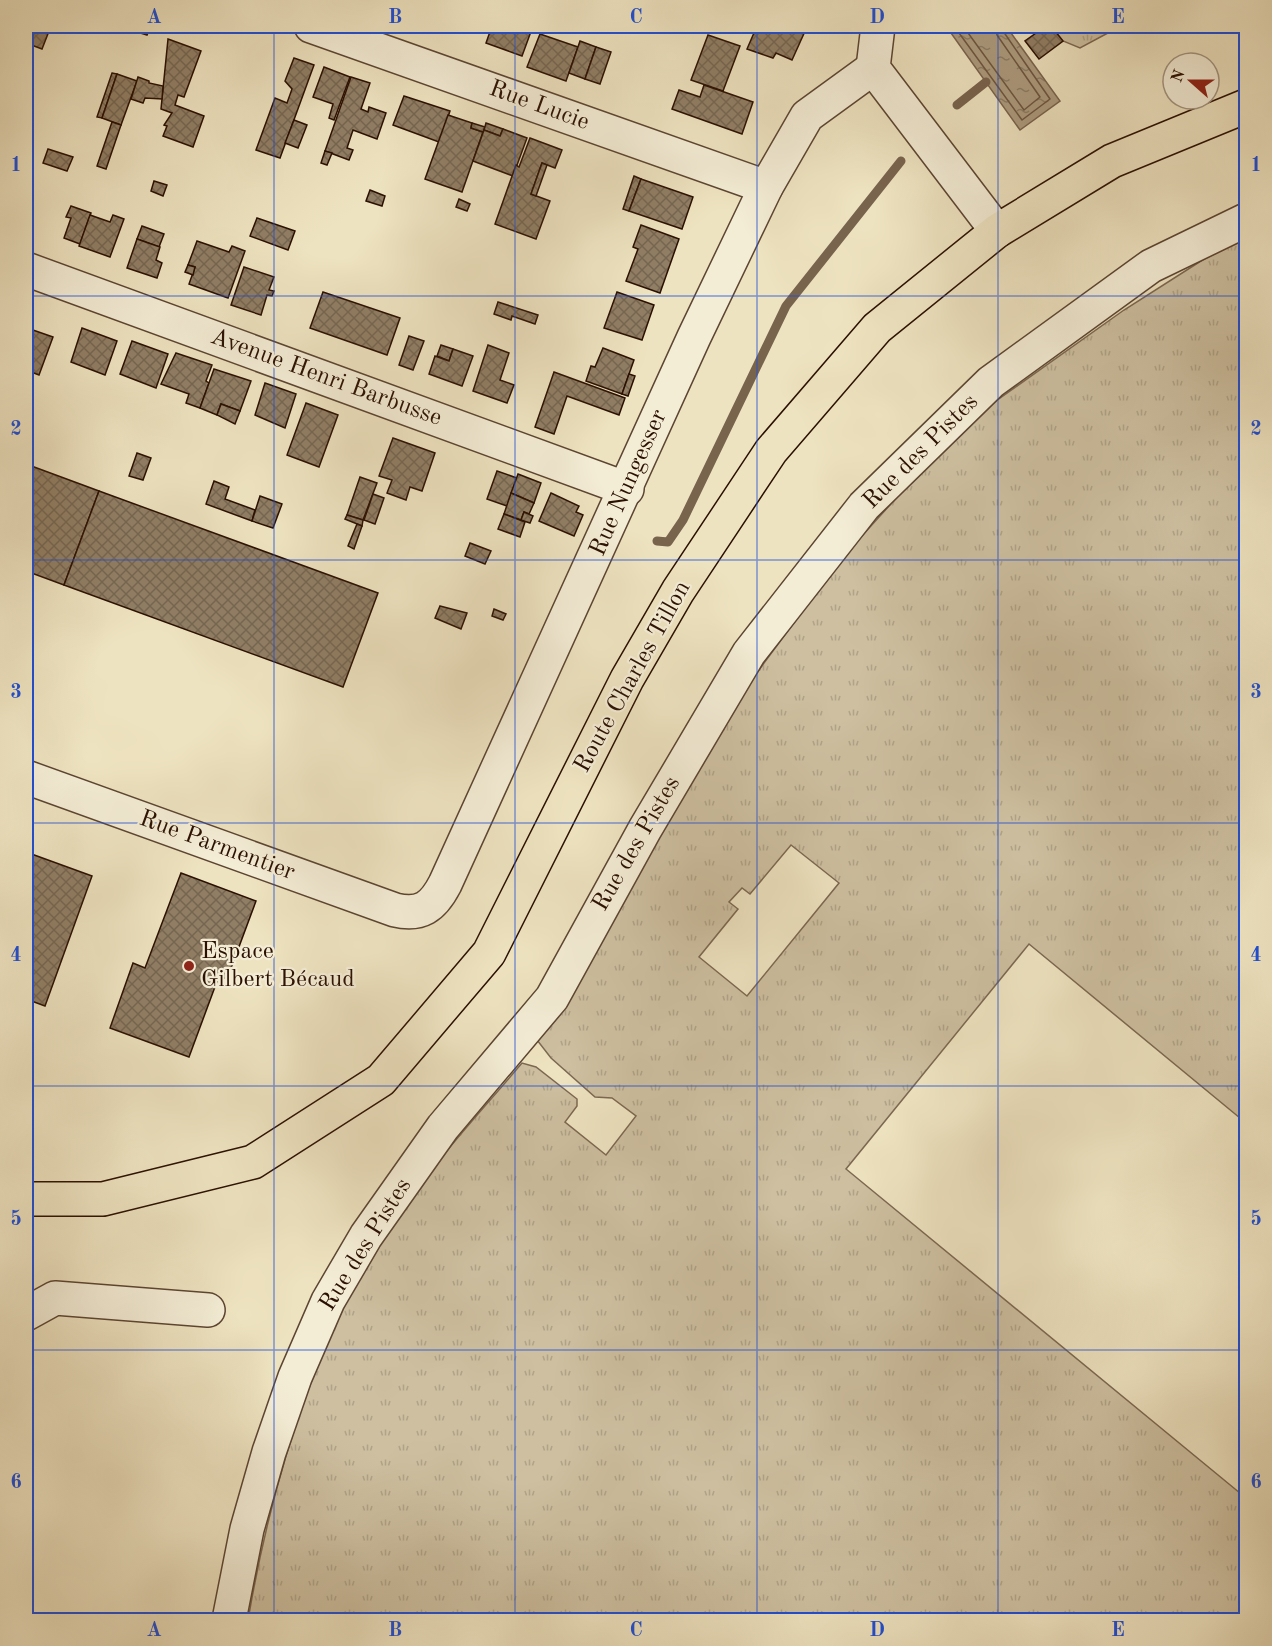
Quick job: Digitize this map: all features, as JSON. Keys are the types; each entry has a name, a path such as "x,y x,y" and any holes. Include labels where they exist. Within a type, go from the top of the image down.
{"main road":[{"name":"Route Charles Tillon","path":"26,1199 103,1198 253,1162 381,1080 489,953 627,679 678,591 771,451 877,328 997,231 1112,161 1246,106"}],"street":[{"name":"Rue Lucie","path":"312,26 766,187"},
{"path":"878,26 873,68 997,231"},
{"name":"Rue Nungesser","path":"410,914 430,905 445,884 627,489 694,337 766,187 807,116 873,68"},
{"name":"Rue des Pistes","path":"230,1620 247,1529 269,1452 295,1377 328,1300 366,1236 443,1127 552,998 645,829 749,653 864,506 991,382 1151,266 1246,220"},
{"name":"Avenue Henri Barbusse","path":"26,269 627,489"},
{"name":"Rue Parmentier","path":"26,777 410,914"},
{"path":"26,1314 55,1298 208,1310"}],"green space":[{"path":"1051,26 1121,26 1080,48 1063,41"},
{"path":"1246,238 1246,1123 1029,944 846,1169 1246,1498 1246,1620 248,1620 258,1565 286,1455 326,1347 350,1295 378,1246 422,1182 522,1063 536,1067 577,1099 577,1106 565,1122 606,1155 636,1116 612,1098 595,1097 551,1058 537,1040 753,678 842,558 908,485 979,413 1124,310 1204,259","holes":["791,845 839,883 747,996 699,957 738,909 729,902 742,888 750,894"]}],"water":[{"path":"946,26 1006,26 1060,101 1020,130"}],"building":[{"path":"26,26 51,26 42,49 26,43"},
{"path":"118,26 151,26 147,35"},
{"path":"492,26 533,26 522,56 486,43"},
{"path":"757,26 803,26 802,28 806,29 792,60 776,53 773,58 747,49"},
{"path":"1046,26 1051,26 1063,41 1039,59 1025,41"},
{"path":"540,34 578,47 566,81 527,67"},
{"path":"708,35 740,46 723,91 691,80"},
{"path":"168,39 201,51 184,97 178,95 175,105 204,116 193,147 163,136 167,126 164,125 172,113 161,109"},
{"path":"580,41 596,47 585,79 569,73"},
{"path":"596,47 611,52 600,84 585,79"},
{"path":"26,55 32,57 26,75"},
{"path":"294,58 314,65 280,158 256,150 275,98 287,103 292,89 285,81"},
{"path":"324,67 350,77 334,120 329,118 333,104 313,97"},
{"path":"112,73 117,74 102,118 97,117"},
{"path":"117,74 137,81 121,125 102,118"},
{"path":"138,77 149,83 163,86 162,99 145,98 143,103 131,99"},
{"path":"351,77 370,83 361,109 368,112 369,107 386,113 377,139 353,130 347,148 353,150 349,160 325,151"},
{"path":"704,85 753,102 742,134 672,109 679,90 700,97"},
{"path":"26,92 33,95 26,115"},
{"path":"404,96 450,111 439,142 393,125"},
{"path":"448,115 472,123 471,128 483,132 462,192 425,179"},
{"path":"294,120 307,125 298,148 285,143"},
{"path":"112,122 121,125 106,169 97,166"},
{"path":"472,123 485,127 483,132 471,128"},
{"path":"486,123 503,129 500,136 484,130"},
{"path":"503,129 527,138 513,176 473,161 484,130 500,136"},
{"path":"530,138 562,150 555,168 542,163 531,194 550,201 536,239 495,224 516,165 519,167"},
{"path":"48,149 73,157 67,171 43,163"},
{"path":"325,151 332,153 327,165 321,163"},
{"path":"542,163 547,165 536,196 531,194"},
{"path":"634,176 641,179 629,211 623,209"},
{"path":"641,179 693,197 682,229 629,211"},
{"path":"154,181 167,185 163,196 151,191"},
{"path":"370,190 385,196 382,206 366,201"},
{"path":"459,199 470,204 467,211 456,207"},
{"path":"71,206 91,213 80,244 64,238 71,218 66,217"},
{"path":"90,215 110,222 113,215 124,219 110,257 79,246"},
{"path":"257,218 295,231 288,250 250,236"},
{"path":"641,225 679,239 660,293 626,281 638,249 633,247"},
{"path":"142,226 164,234 159,247 137,239"},
{"path":"137,239 160,247 156,260 162,263 157,278 127,268"},
{"path":"197,241 229,252 232,246 245,251 228,298 189,284 195,267 188,265"},
{"path":"188,265 195,267 193,275 185,272"},
{"path":"244,267 274,277 269,290 274,291 272,296 267,295 261,315 231,305"},
{"path":"323,292 400,318 387,355 310,328"},
{"path":"617,292 654,305 642,340 604,328"},
{"path":"498,302 538,315 535,324 512,316 511,320 494,314"},
{"path":"26,322 32,324 30,329 53,337 39,375 26,370"},
{"path":"82,328 117,341 105,375 71,362"},
{"path":"409,336 424,341 413,370 399,365"},
{"path":"132,341 168,354 156,388 120,374"},
{"path":"441,345 453,349 449,361 437,356"},
{"path":"488,345 509,353 500,380 514,385 507,403 473,391"},
{"path":"603,348 634,360 622,394 586,381 591,366 595,367"},
{"path":"453,349 473,356 462,386 429,374 435,356 449,361"},
{"path":"176,353 212,365 206,381 209,383 200,408 186,403 189,394 161,384"},
{"path":"214,369 251,381 240,411 221,404 217,415 200,408"},
{"path":"554,372 625,398 619,415 567,396 554,434 535,427"},
{"path":"629,374 635,376 628,396 622,394"},
{"path":"265,383 296,394 285,428 255,415"},
{"path":"306,403 338,415 319,467 287,455"},
{"path":"221,404 240,411 235,424 217,415"},
{"path":"393,438 435,453 422,491 410,487 406,500 387,493 392,480 379,476"},
{"path":"137,453 151,458 143,480 129,476"},
{"path":"26,464 99,491 64,585 26,571"},
{"path":"497,471 517,478 507,506 487,499"},
{"path":"518,474 541,483 534,503 511,493"},
{"path":"360,477 377,483 363,520 347,515"},
{"path":"214,481 229,487 225,499 255,510 252,521 206,504"},
{"path":"99,491 378,593 343,687 64,585"},
{"path":"511,493 534,503 529,514 524,512 521,520 504,514"},
{"path":"551,493 579,506 576,512 583,515 574,536 539,521"},
{"path":"373,494 384,498 375,524 364,520"},
{"path":"260,496 282,504 273,528 252,521"},
{"path":"524,512 533,516 530,523 521,520"},
{"path":"504,514 525,522 520,537 498,529"},
{"path":"347,515 363,520 362,526 345,519"},
{"path":"357,524 362,526 354,549 348,546"},
{"path":"470,543 491,551 485,564 465,556"},
{"path":"440,606 467,613 461,629 435,618"},
{"path":"494,609 506,614 503,620 492,616"},
{"path":"26,852 92,876 45,1006 26,999"},
{"name":"Espace Gilbert Bécaud","path":"181,873 256,901 227,979 219,976 189,1057 110,1028 133,963 145,968"}],"waterway":[{"path":"957,105 986,82"},
{"path":"657,541 668,542 683,520 786,306 901,161"}],"place":[{"name":"Espace Gilbert Bécaud","path":"189,966"}]}
